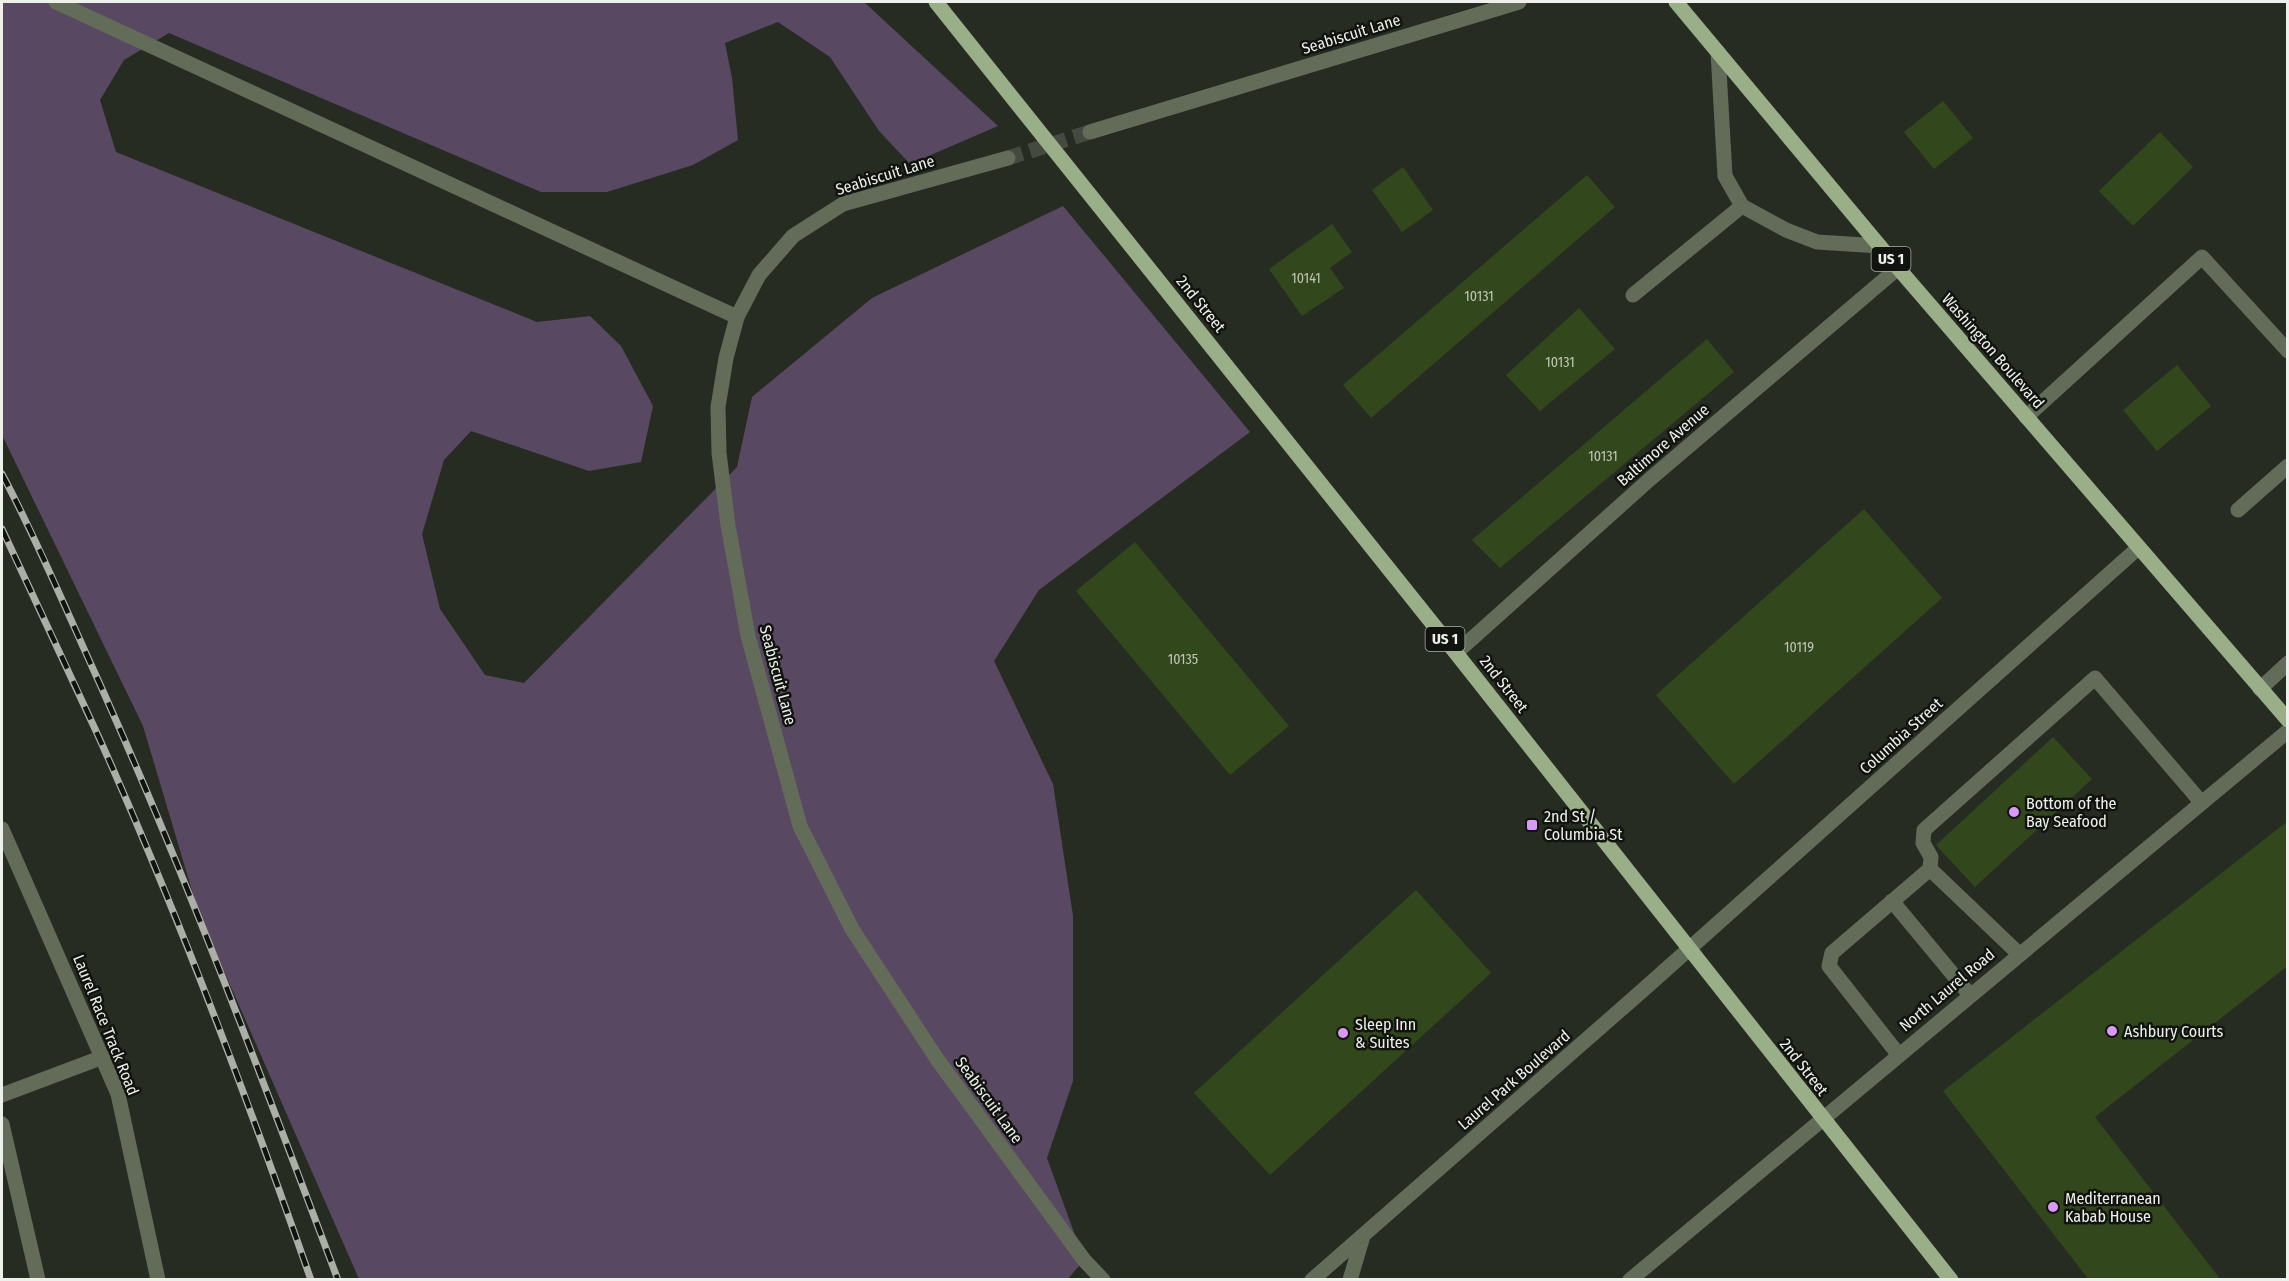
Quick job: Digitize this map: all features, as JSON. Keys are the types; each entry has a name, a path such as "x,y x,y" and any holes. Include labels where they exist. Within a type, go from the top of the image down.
{"main road":[{"name":"2nd Street","path":"936,2 1456,652 1821,1118 1951,1280"},
{"name":"Washington Boulevard","path":"1676,2 1898,268 2138,549 2288,720"}],"street":[{"path":"56,2 737,317"},
{"name":"Seabiscuit Lane","path":"1090,132 1519,2"},
{"path":"1718,52 1725,176 1742,206 1786,230 1817,242 1880,246"},
{"name":"Seabiscuit Lane","path":"1008,158 843,204 793,236 759,275 737,317 726,358 718,407 722,474 748,636 800,826 852,929 937,1059 1084,1260 1103,1280"},
{"path":"1633,295 1742,206"},
{"path":"2026,417 2202,257 2288,351"},
{"name":"Baltimore Avenue","path":"1456,652 1650,479 1898,268"},
{"path":"2238,510 2288,466"},
{"name":"Columbia Street","path":"1689,949 2138,549"},
{"path":"2260,689 2288,663"},
{"path":"1898,1054 1829,966 1832,952 1930,869 1931,857 1923,843 1924,830 2096,678 2201,802"},
{"name":"North Laurel Road","path":"1630,1280 1821,1118 2288,731"},
{"name":"Laurel Race Track Road","path":"2,829 118,1094 158,1280"},
{"path":"1930,869 2019,954"},
{"path":"1892,902 1970,995"},
{"name":"Laurel Park Boulevard","path":"1312,1280 1689,949"},
{"path":"2,1095 103,1057"},
{"path":"2,1124 38,1280"},
{"path":"1350,1280 1363,1236"}],"shaded area":[{"path":"2,2 864,2 998,126 910,164 879,131 830,57 778,22 725,43 732,78 738,140 693,165 607,192 541,192 169,33 124,60 100,100 116,152 537,322 590,316 621,346 653,406 641,462 589,471 471,431 444,460 422,534 440,609 485,675 524,683 737,467 752,397 872,298 1063,206 1250,432 1039,590 994,661 1053,784 1073,916 1073,1081 1047,1158 1084,1260 1067,1280 359,1279 199,914 143,726 2,435"}],"building":[{"path":"1943,101 1973,138 1934,169 1904,132"},
{"path":"2160,132 2193,167 2133,226 2099,191"},
{"path":"1403,167 1433,210 1402,232 1372,190"},
{"path":"1587,175 1615,207 1371,418 1343,385"},
{"path":"1332,224 1352,252 1330,268 1344,288 1302,316 1269,269"},
{"path":"1579,308 1615,349 1540,411 1506,375"},
{"path":"1707,339 1734,372 1500,568 1472,540"},
{"path":"2177,365 2211,406 2157,451 2123,410"},
{"path":"1864,509 1942,598 1734,784 1656,695"},
{"path":"1135,542 1289,726 1230,775 1076,591"},
{"name":"Bottom of the Bay Seafood","path":"2053,737 2092,779 1975,887 1936,845"},
{"name":"Ashbury Courts","path":"2288,821 2288,971 2285,968 2095,1117 2221,1280 2089,1280 1943,1091"},
{"name":"Sleep Inn & Suites","path":"1416,890 1491,973 1270,1175 1194,1093"}],"tunnel":[{"path":"1008,158 1090,132"}],"railway":[{"path":"2,474 50,572 159,821 251,1050 338,1280"},
{"path":"2,529 96,731 155,866 236,1072 311,1280"}],"place":[{"name":"Bottom of the Bay Seafood","path":"2014,812"},
{"name":"2nd St / Columbia St","path":"1532,825"},
{"name":"Ashbury Courts","path":"2112,1031"},
{"name":"Sleep Inn & Suites","path":"1343,1033"},
{"name":"Mediterranean Kabab House","path":"2053,1207"}]}
